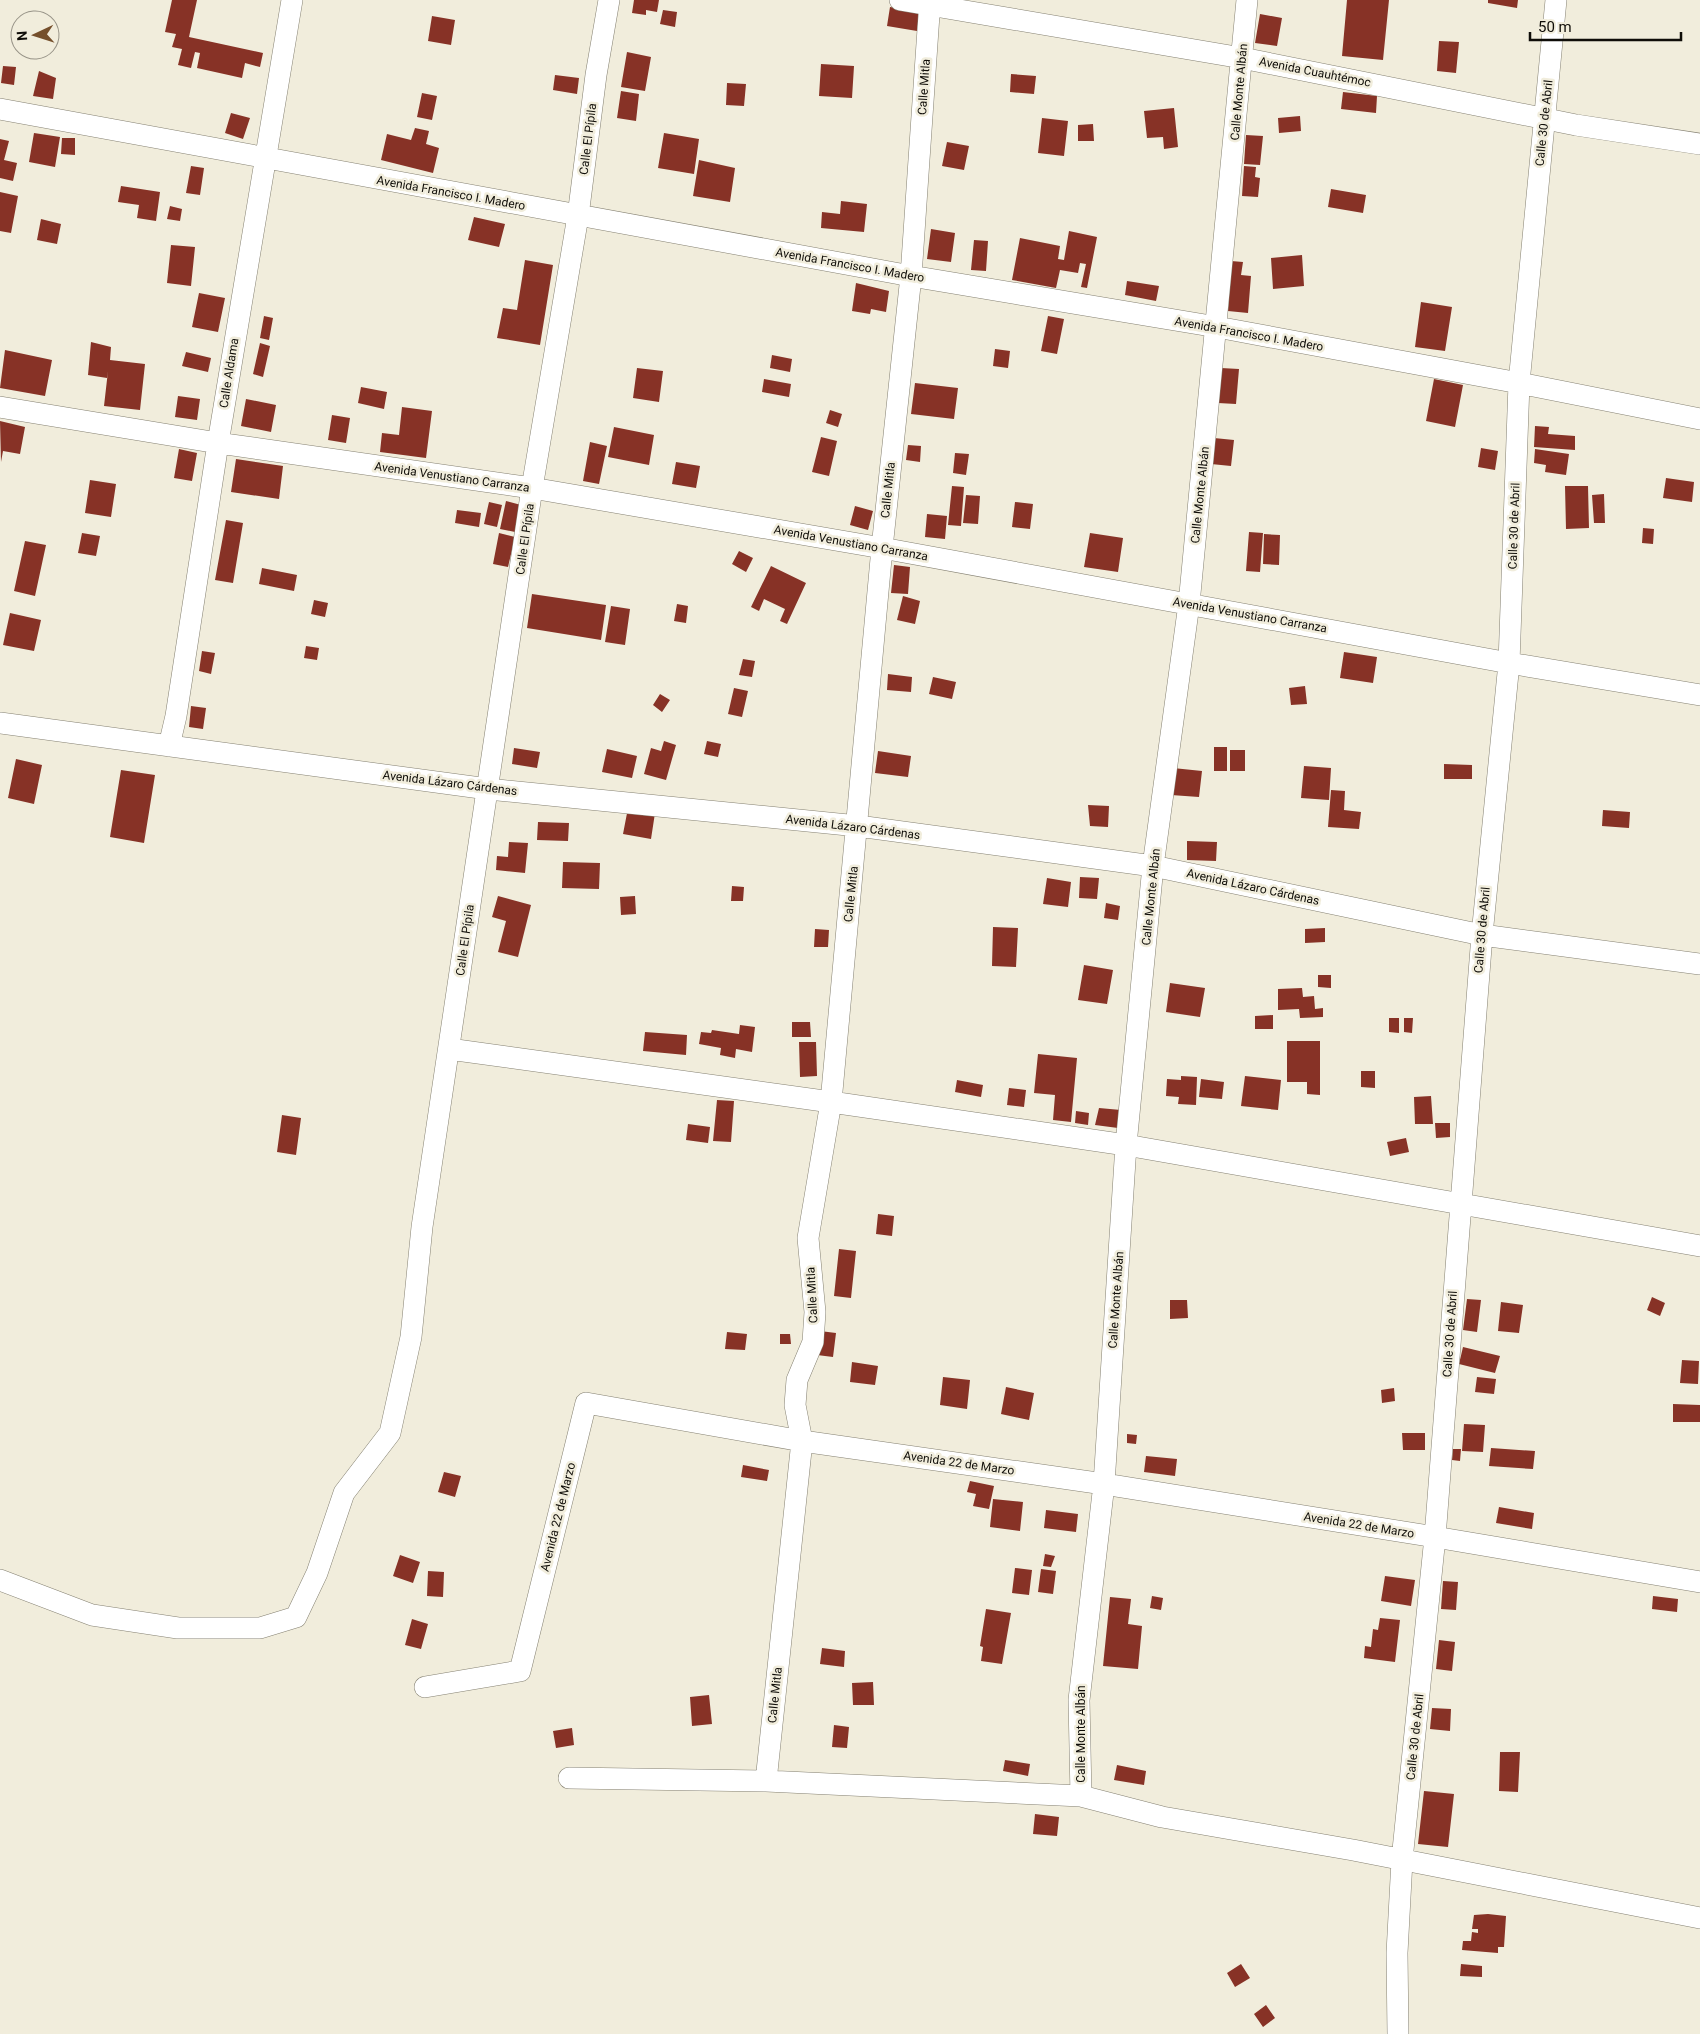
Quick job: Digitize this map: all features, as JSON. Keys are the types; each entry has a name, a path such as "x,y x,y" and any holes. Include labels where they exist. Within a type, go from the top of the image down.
{"street":[{"name":"Calle Aldama","path":"169,746 176,716 264,158 292,0"},
{"name":"Calle El Pípila","path":"0,1580 92,1614 178,1628 260,1628 296,1617 317,1573 344,1493 390,1433 411,1337 422,1227 532,488 578,216 596,75 609,0"},
{"name":"Avenida Cuauhtémoc","path":"900,0 930,3 1242,58 1544,118 1700,144"},
{"name":"Calle Monte Albán","path":"1081,1796 1079,1700 1104,1484 1126,1145 1153,866 1189,604 1217,327 1246,0"},
{"name":"Calle 30 de Abril","path":"1398,2034 1397,1953 1402,1860 1435,1537 1482,935 1509,663 1519,383 1556,0"},
{"name":"Calle Mitla","path":"766,1782 802,1441 795,1406 797,1380 813,1342 815,1312 808,1238 831,1102 858,826 882,548 912,276 930,3"},
{"name":"Avenida Francisco I. Madero","path":"0,108 578,216 912,276 1217,327 1700,419"},
{"name":"Avenida Venustiano Carranza","path":"0,407 218,443 532,488 882,548 1509,663 1700,695"},
{"name":"Avenida Lázaro Cárdenas","path":"0,723 488,789 858,826 1153,866 1482,935 1700,964"},
{"path":"449,1049 1126,1145 1700,1246"},
{"name":"Avenida 22 de Marzo","path":"425,1688 520,1671 586,1403 802,1441 1104,1484 1700,1582"},
{"path":"569,1778 766,1782 1081,1796 1162,1817 1402,1860 1700,1918"}],"building":[{"path":"172,0 197,0 189,37 263,53 260,67 245,63 242,78 197,68 200,53 195,52 191,68 178,65 182,49 172,47 176,34 165,32"},
{"path":"634,0 659,0 657,12 646,10 646,15 632,13"},
{"path":"1347,0 1389,0 1383,60 1342,56"},
{"path":"1488,0 1518,0 1517,8 1488,3"},
{"path":"890,7 920,12 917,31 887,26"},
{"path":"663,10 677,12 675,27 660,24"},
{"path":"1260,14 1282,18 1277,46 1255,43"},
{"path":"432,16 455,20 451,45 428,41"},
{"path":"1439,41 1459,42 1456,73 1437,71"},
{"path":"627,52 651,57 645,91 621,87"},
{"path":"821,64 854,66 852,98 819,96"},
{"path":"3,66 16,67 14,85 1,83"},
{"path":"39,71 56,78 53,99 33,96"},
{"path":"1011,74 1036,76 1034,94 1010,92"},
{"path":"555,75 579,78 577,94 553,90"},
{"path":"727,83 746,84 744,106 726,105"},
{"path":"621,91 639,94 636,121 617,118"},
{"path":"1343,92 1377,96 1376,113 1341,109"},
{"path":"422,93 437,96 432,120 417,117"},
{"path":"1174,108 1178,147 1164,149 1163,137 1147,138 1144,111"},
{"path":"231,113 250,118 243,139 225,133"},
{"path":"1300,116 1301,131 1279,133 1278,118"},
{"path":"1042,118 1068,121 1064,156 1038,153"},
{"path":"1093,124 1094,141 1078,141 1078,125"},
{"path":"415,128 429,131 426,144 439,148 433,173 381,160 387,134 411,140"},
{"path":"34,133 60,137 55,167 29,162"},
{"path":"664,133 699,139 694,174 658,168"},
{"path":"1246,135 1263,136 1260,165 1244,164"},
{"path":"62,138 75,138 75,155 61,154"},
{"path":"0,139 9,141 4,160 17,163 13,181 0,178"},
{"path":"947,142 969,146 964,170 942,166"},
{"path":"699,160 735,168 730,202 693,196"},
{"path":"191,166 204,168 200,195 186,193"},
{"path":"1244,166 1256,167 1255,177 1260,178 1258,197 1242,196"},
{"path":"121,186 160,192 156,221 137,218 139,205 118,202"},
{"path":"1331,189 1366,195 1363,213 1328,207"},
{"path":"0,192 18,196 11,233 0,231"},
{"path":"841,201 867,204 864,232 821,228 822,212 840,214"},
{"path":"170,206 182,209 180,221 167,219"},
{"path":"474,217 505,224 499,247 468,240"},
{"path":"41,219 61,224 57,244 37,240"},
{"path":"931,229 955,233 951,262 927,259"},
{"path":"1069,231 1097,237 1087,288 1081,287 1086,264 1080,263 1078,273 1060,270 1056,288 1012,280 1020,238 1060,246 1058,259 1064,260"},
{"path":"974,240 988,241 986,271 971,270"},
{"path":"171,245 195,247 191,286 167,283"},
{"path":"1302,255 1304,286 1273,289 1271,258"},
{"path":"525,260 553,265 540,345 497,338 503,308 517,310"},
{"path":"1231,261 1243,262 1241,275 1251,276 1248,313 1228,311"},
{"path":"1127,281 1159,286 1156,301 1125,295"},
{"path":"856,283 889,291 886,312 871,309 870,314 852,311"},
{"path":"199,293 225,298 218,332 192,327"},
{"path":"1421,302 1452,307 1445,351 1415,347"},
{"path":"264,316 273,318 269,340 260,338"},
{"path":"1048,316 1064,319 1057,354 1041,351"},
{"path":"91,342 111,347 110,360 145,364 140,410 104,406 108,371 107,378 88,375"},
{"path":"260,343 270,346 263,377 253,374"},
{"path":"995,349 1010,351 1008,368 993,366"},
{"path":"5,350 52,360 45,396 0,388"},
{"path":"186,352 211,358 208,372 182,366"},
{"path":"772,355 792,359 790,372 770,368"},
{"path":"637,368 663,371 659,402 633,398"},
{"path":"1221,368 1239,369 1236,404 1218,403"},
{"path":"764,379 791,384 789,397 762,392"},
{"path":"1434,379 1463,385 1455,427 1426,421"},
{"path":"915,383 958,388 954,419 911,414"},
{"path":"361,387 387,392 384,409 358,403"},
{"path":"178,396 200,399 197,420 175,417"},
{"path":"246,399 276,405 271,432 241,426"},
{"path":"402,407 432,411 426,458 380,452 382,433 399,435"},
{"path":"830,410 842,414 838,427 826,423"},
{"path":"332,415 350,418 346,443 328,440"},
{"path":"0,421 25,427 20,454 3,451 1,462"},
{"path":"1535,426 1549,427 1548,434 1575,436 1575,450 1534,447"},
{"path":"614,427 654,435 649,465 608,457"},
{"path":"821,437 837,441 829,476 812,472"},
{"path":"1214,438 1234,440 1231,466 1211,464"},
{"path":"590,442 607,446 599,484 583,481"},
{"path":"908,445 921,446 920,462 906,460"},
{"path":"1481,448 1498,451 1495,470 1478,467"},
{"path":"179,449 197,453 192,481 174,478"},
{"path":"1535,449 1569,454 1566,475 1545,472 1546,465 1534,463"},
{"path":"955,453 969,454 966,475 953,473"},
{"path":"236,459 283,466 279,499 231,492"},
{"path":"676,462 700,466 696,488 672,484"},
{"path":"1666,478 1694,482 1692,502 1663,498"},
{"path":"90,480 116,484 111,517 85,513"},
{"path":"952,486 964,487 961,526 948,525"},
{"path":"1565,486 1588,486 1589,528 1566,529"},
{"path":"1604,494 1605,523 1594,523 1592,495"},
{"path":"966,495 980,496 978,524 963,523"},
{"path":"506,501 521,505 515,532 500,529"},
{"path":"489,502 502,505 497,527 484,524"},
{"path":"1015,502 1033,504 1030,529 1012,527"},
{"path":"855,506 873,511 868,530 850,525"},
{"path":"457,510 481,513 479,527 455,523"},
{"path":"927,514 947,516 945,539 925,537"},
{"path":"226,520 243,523 233,583 215,580"},
{"path":"1643,528 1654,529 1653,544 1642,543"},
{"path":"1249,532 1263,533 1260,572 1246,571"},
{"path":"82,533 100,536 96,556 78,553"},
{"path":"499,533 515,537 508,567 493,564"},
{"path":"1090,533 1123,538 1118,572 1084,567"},
{"path":"1264,534 1280,535 1279,565 1263,564"},
{"path":"25,541 46,545 35,596 14,591"},
{"path":"739,551 753,558 746,572 732,564"},
{"path":"894,565 910,567 908,594 891,593"},
{"path":"771,566 806,583 787,624 780,621 785,609 764,599 759,611 751,607"},
{"path":"262,568 297,575 294,591 259,584"},
{"path":"532,594 606,605 601,640 527,628"},
{"path":"903,596 920,601 915,624 897,620"},
{"path":"314,600 328,603 325,617 311,614"},
{"path":"677,604 688,606 686,623 674,621"},
{"path":"611,606 630,609 625,645 605,642"},
{"path":"10,613 41,620 34,651 3,645"},
{"path":"306,646 319,648 317,660 304,658"},
{"path":"202,651 215,653 211,674 199,671"},
{"path":"1344,652 1377,657 1373,683 1340,678"},
{"path":"743,659 755,661 752,677 739,675"},
{"path":"888,674 912,677 911,692 887,690"},
{"path":"933,677 956,682 952,699 929,694"},
{"path":"1305,686 1307,704 1291,705 1289,688"},
{"path":"734,688 748,691 742,717 728,714"},
{"path":"660,694 670,700 662,712 653,705"},
{"path":"191,706 206,708 203,729 189,727"},
{"path":"664,741 676,745 666,780 644,774 651,748 661,751"},
{"path":"707,741 721,744 718,757 704,754"},
{"path":"1214,747 1227,747 1227,771 1214,771"},
{"path":"514,748 540,752 537,768 512,764"},
{"path":"607,749 637,756 632,778 602,772"},
{"path":"1230,750 1245,750 1245,771 1230,771"},
{"path":"878,751 911,756 908,777 875,773"},
{"path":"16,759 42,765 34,804 8,798"},
{"path":"1444,764 1472,765 1472,779 1444,779"},
{"path":"1304,766 1331,768 1329,800 1301,798"},
{"path":"1173,768 1202,771 1199,797 1171,795"},
{"path":"121,770 155,775 144,843 110,837"},
{"path":"1331,790 1345,791 1344,810 1361,812 1359,829 1328,827"},
{"path":"1088,805 1109,806 1108,827 1090,826"},
{"path":"628,808 655,813 651,839 623,834"},
{"path":"1603,810 1630,812 1629,828 1602,826"},
{"path":"538,822 569,823 568,841 537,840"},
{"path":"1187,841 1217,842 1216,861 1187,860"},
{"path":"509,842 528,843 525,873 496,870 497,856 508,857"},
{"path":"563,862 600,863 599,889 562,888"},
{"path":"1080,877 1099,878 1097,899 1079,898"},
{"path":"1047,878 1071,882 1068,907 1043,904"},
{"path":"732,886 744,887 743,901 731,901"},
{"path":"498,896 531,905 518,957 498,952 506,921 492,917"},
{"path":"635,896 636,914 621,915 620,897"},
{"path":"1106,903 1120,906 1118,920 1104,918"},
{"path":"993,927 1018,928 1016,967 992,966"},
{"path":"1325,928 1325,942 1305,943 1305,929"},
{"path":"815,929 829,930 828,947 814,947"},
{"path":"1084,965 1113,970 1107,1004 1078,1000"},
{"path":"1318,975 1331,975 1331,988 1318,987"},
{"path":"1170,983 1205,988 1200,1017 1166,1012"},
{"path":"1302,988 1303,997 1314,996 1315,1009 1323,1008 1323,1017 1300,1018 1299,1009 1278,1010 1278,989"},
{"path":"1273,1015 1273,1029 1255,1029 1255,1016"},
{"path":"1389,1018 1399,1018 1399,1033 1389,1032"},
{"path":"1404,1018 1413,1018 1412,1033 1404,1032"},
{"path":"792,1022 810,1022 811,1037 792,1037"},
{"path":"740,1025 755,1027 752,1052 736,1049 735,1058 720,1055 721,1048 699,1044 701,1032 711,1033 712,1030 739,1034"},
{"path":"645,1032 687,1035 686,1055 643,1051"},
{"path":"1287,1041 1320,1041 1320,1095 1307,1094 1307,1082 1287,1082"},
{"path":"799,1042 816,1042 817,1076 800,1077"},
{"path":"1038,1054 1077,1058 1071,1122 1053,1120 1055,1095 1034,1093"},
{"path":"1361,1071 1375,1071 1375,1088 1361,1087"},
{"path":"1181,1076 1197,1077 1196,1105 1178,1104 1179,1097 1166,1096 1167,1079 1181,1080"},
{"path":"1245,1076 1281,1080 1278,1110 1241,1106"},
{"path":"1201,1079 1224,1082 1222,1099 1199,1097"},
{"path":"957,1080 983,1085 981,1097 955,1092"},
{"path":"1009,1088 1026,1090 1024,1107 1007,1105"},
{"path":"1431,1096 1433,1124 1415,1124 1414,1097"},
{"path":"717,1100 734,1101 731,1142 713,1141"},
{"path":"1099,1108 1121,1110 1118,1128 1095,1125"},
{"path":"1076,1111 1089,1113 1088,1125 1075,1123"},
{"path":"282,1115 301,1118 296,1155 277,1152"},
{"path":"1435,1123 1450,1123 1450,1137 1436,1138"},
{"path":"688,1124 710,1127 708,1143 686,1140"},
{"path":"1406,1138 1409,1152 1390,1156 1387,1142"},
{"path":"878,1214 894,1216 892,1236 876,1234"},
{"path":"839,1249 856,1251 851,1298 834,1296"},
{"path":"1652,1297 1665,1303 1660,1316 1647,1310"},
{"path":"1467,1299 1481,1300 1477,1332 1463,1330"},
{"path":"1170,1300 1187,1300 1188,1318 1170,1319"},
{"path":"1501,1302 1523,1305 1519,1333 1498,1331"},
{"path":"820,1331 836,1333 833,1357 817,1355"},
{"path":"727,1332 747,1334 745,1350 725,1349"},
{"path":"780,1334 790,1334 791,1344 780,1344"},
{"path":"1463,1347 1500,1356 1495,1373 1459,1364"},
{"path":"1682,1360 1699,1361 1698,1384 1680,1383"},
{"path":"852,1362 878,1366 875,1385 850,1382"},
{"path":"943,1377 970,1380 967,1409 940,1405"},
{"path":"1477,1377 1496,1379 1494,1394 1475,1392"},
{"path":"1006,1387 1034,1393 1029,1420 1001,1414"},
{"path":"1394,1388 1395,1401 1382,1403 1381,1390"},
{"path":"1673,1404 1700,1405 1700,1422 1673,1422"},
{"path":"1464,1424 1485,1425 1483,1452 1462,1451"},
{"path":"1402,1433 1425,1433 1425,1450 1403,1450"},
{"path":"1127,1434 1137,1435 1136,1444 1127,1443"},
{"path":"1491,1448 1535,1451 1533,1469 1489,1466"},
{"path":"1453,1449 1461,1449 1460,1461 1452,1460"},
{"path":"1146,1456 1177,1459 1175,1476 1144,1472"},
{"path":"743,1465 769,1470 767,1481 741,1477"},
{"path":"444,1472 461,1476 455,1497 438,1492"},
{"path":"970,1481 994,1486 989,1509 973,1506 976,1494 967,1492"},
{"path":"993,1499 1023,1502 1020,1531 990,1527"},
{"path":"1499,1507 1534,1513 1532,1529 1496,1523"},
{"path":"1046,1510 1078,1514 1076,1532 1044,1528"},
{"path":"1045,1554 1055,1556 1051,1567 1043,1566"},
{"path":"400,1555 420,1562 413,1583 393,1576"},
{"path":"1015,1568 1032,1570 1029,1595 1012,1593"},
{"path":"1041,1569 1056,1571 1053,1594 1038,1592"},
{"path":"428,1571 444,1572 443,1597 427,1596"},
{"path":"1385,1576 1415,1580 1411,1606 1381,1601"},
{"path":"1443,1581 1458,1582 1456,1610 1441,1609"},
{"path":"1152,1596 1163,1598 1161,1610 1150,1608"},
{"path":"1653,1596 1678,1599 1677,1612 1652,1609"},
{"path":"1110,1597 1131,1599 1128,1624 1142,1626 1138,1669 1103,1666"},
{"path":"986,1609 1011,1613 1002,1664 981,1661 983,1647 980,1646"},
{"path":"1380,1618 1400,1620 1395,1662 1364,1658 1365,1646 1371,1647 1373,1629 1378,1630"},
{"path":"412,1619 428,1624 421,1649 405,1645"},
{"path":"1439,1640 1455,1642 1452,1671 1436,1669"},
{"path":"822,1648 845,1651 844,1667 820,1664"},
{"path":"873,1682 874,1705 853,1705 852,1683"},
{"path":"709,1695 712,1724 692,1726 690,1697"},
{"path":"1432,1708 1451,1709 1450,1731 1430,1729"},
{"path":"834,1725 849,1727 847,1748 832,1747"},
{"path":"572,1728 574,1745 556,1748 553,1731"},
{"path":"1500,1752 1520,1752 1518,1792 1499,1791"},
{"path":"1005,1760 1030,1764 1028,1776 1003,1771"},
{"path":"1117,1765 1146,1771 1144,1785 1114,1780"},
{"path":"1424,1791 1454,1794 1448,1847 1418,1844"},
{"path":"1035,1814 1059,1817 1057,1836 1033,1834"},
{"path":"1474,1915 1506,1916 1504,1947 1498,1947 1498,1953 1462,1950 1463,1941 1471,1941 1472,1932 1478,1933 1478,1929 1472,1929"},
{"path":"1241,1964 1250,1978 1235,1987 1227,1973"},
{"path":"1461,1964 1482,1966 1482,1977 1460,1976"},
{"path":"1266,2005 1275,2018 1263,2027 1254,2014"}]}
